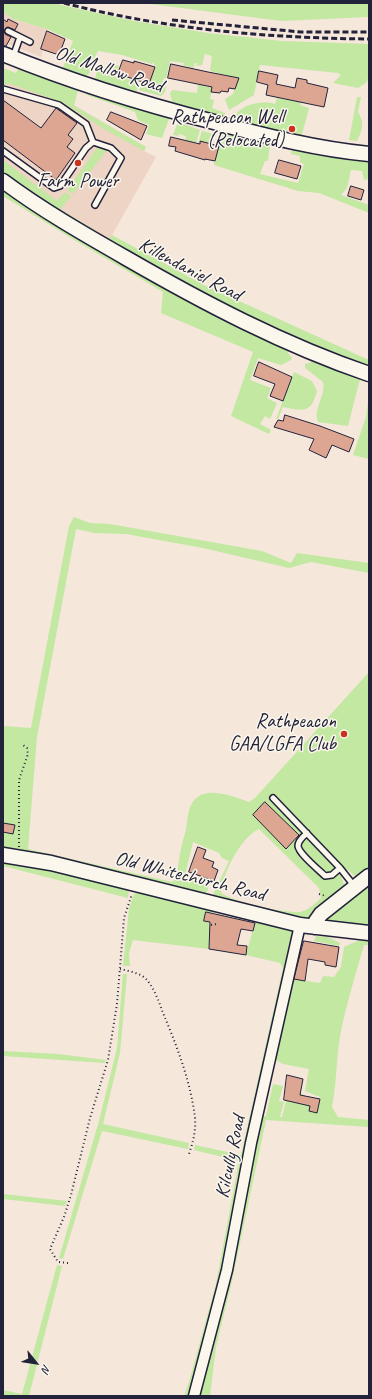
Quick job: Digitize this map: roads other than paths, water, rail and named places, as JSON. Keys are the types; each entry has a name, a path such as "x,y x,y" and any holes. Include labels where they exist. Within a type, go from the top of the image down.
{"street":[{"name":"Old Mallow Road","path":"8,56 88,86 176,112 275,138 369,154"},
{"name":"Killendaniel Road","path":"3,180 64,222 188,293 305,350 369,374"},
{"name":"Old Whitechurch Road","path":"3,855 50,863 300,925 369,933"},
{"path":"315,927 316,921 321,914 369,876"},
{"name":"Kilcully Road","path":"194,1396 227,1270 251,1143 300,925"}],"lane":[{"path":"8,31 30,42"},
{"path":"8,56 20,38"},
{"path":"3,89 59,105 86,124 93,142"},
{"path":"3,151 54,188 60,186 86,148 93,142"},
{"path":"93,142 111,148 121,158 95,205"},
{"path":"273,798 340,868 355,887"},
{"path":"307,833 300,841 298,846 301,851 325,876 332,875 340,868"}],"railway":[{"path":"64,3 102,12 177,26 292,37 369,39"},
{"path":"172,20 301,32 369,32"}],"place":[{"name":"Rathpeacon Well (Relocated)","path":"292,129"},
{"name":"Farm Power","path":"78,163"},
{"name":"Rathpeacon GAA/LGFA Club","path":"344,734"}]}
